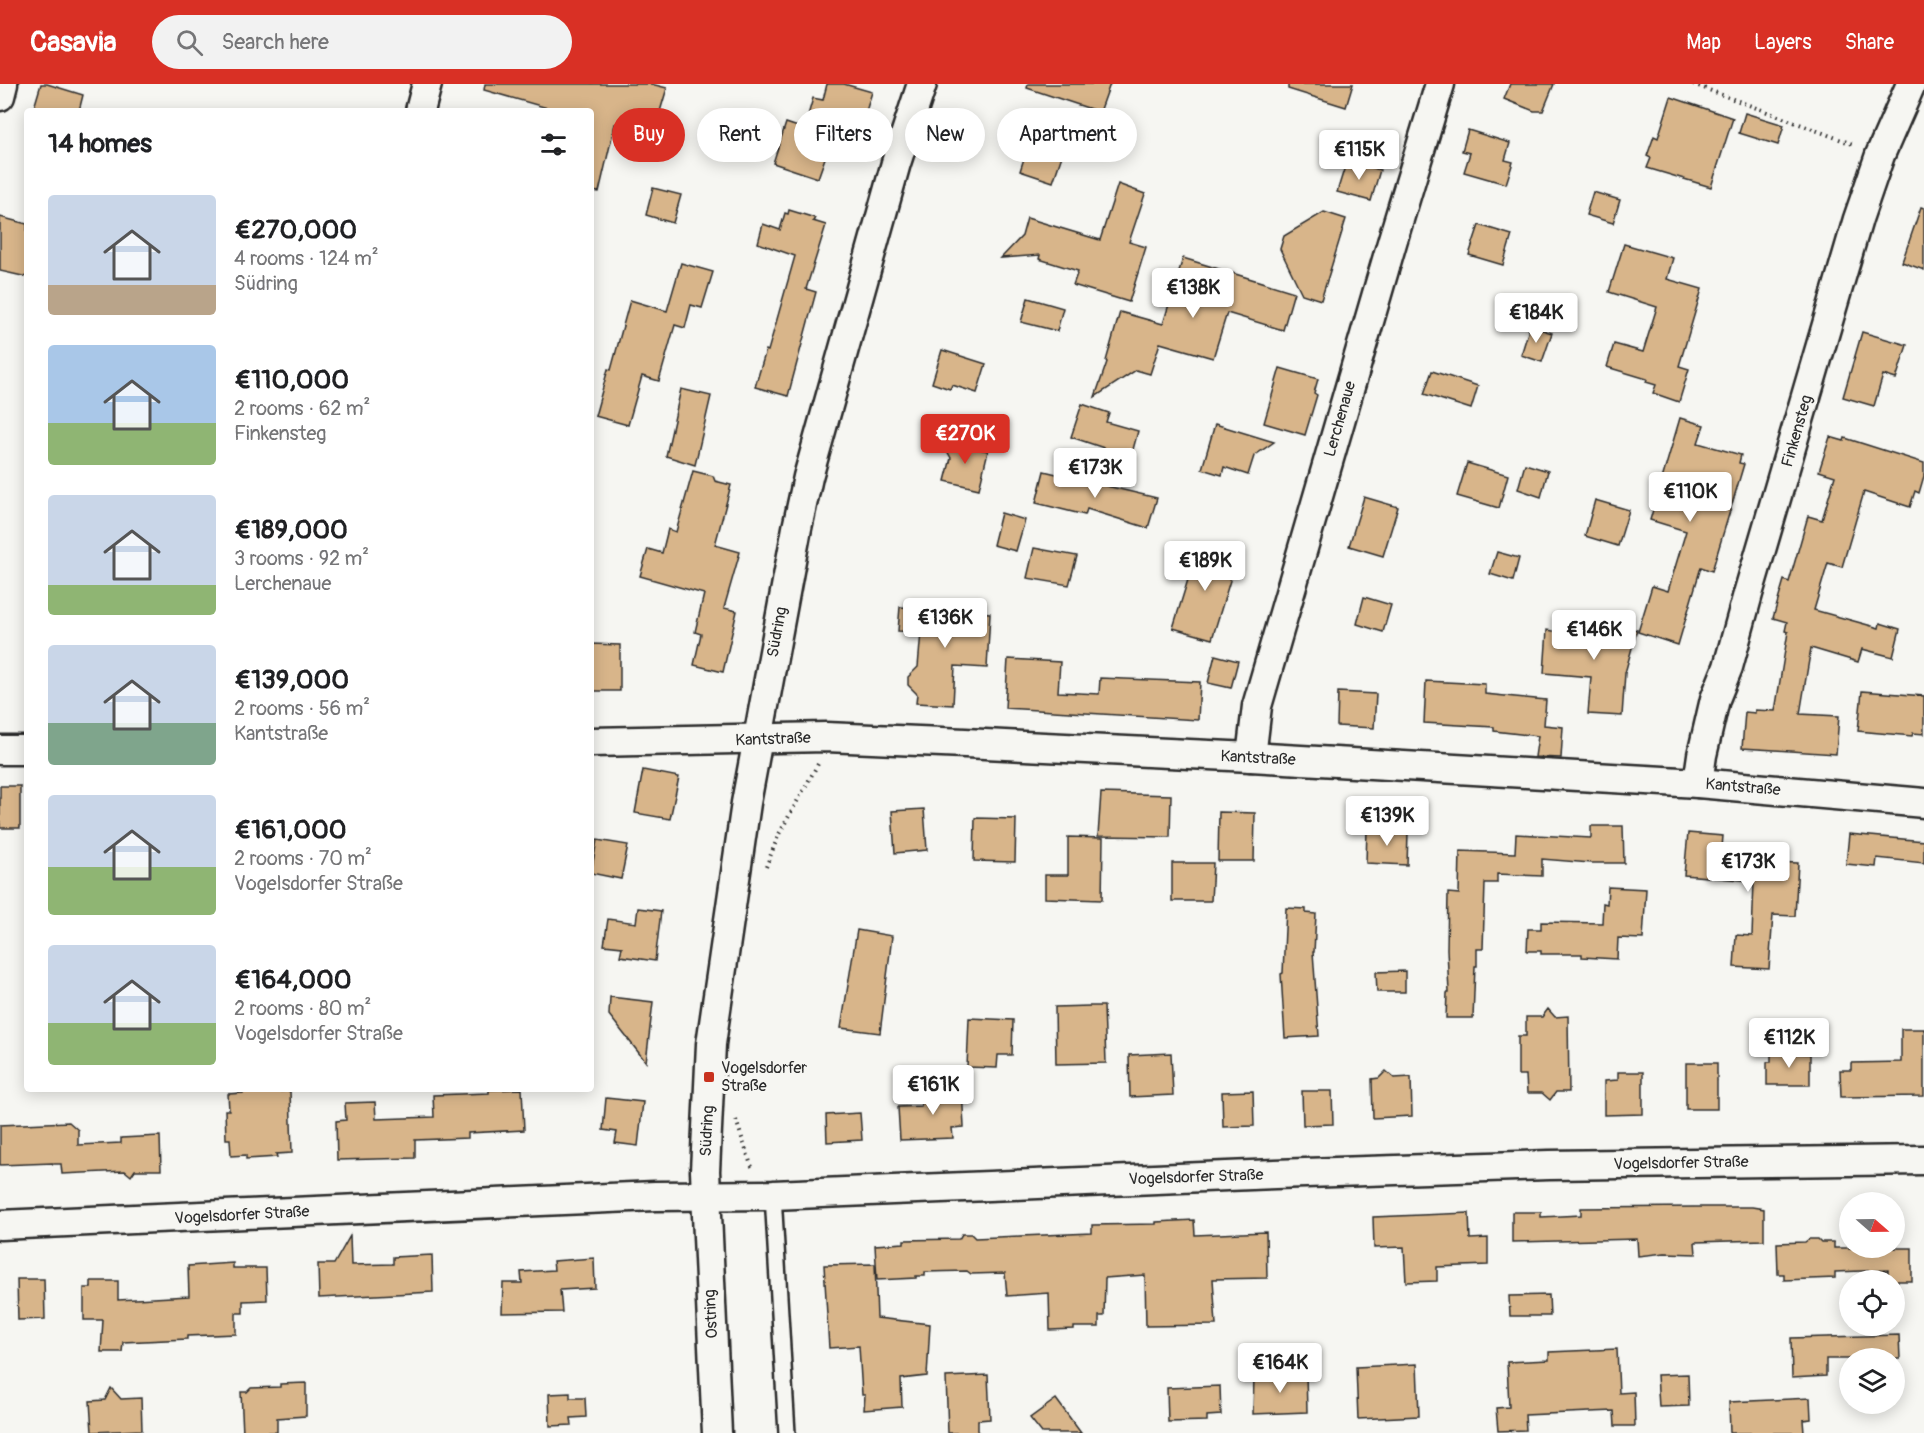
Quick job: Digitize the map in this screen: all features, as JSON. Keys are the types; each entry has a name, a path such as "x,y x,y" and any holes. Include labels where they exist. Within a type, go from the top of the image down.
{"street":[{"path":"0,96 3,84"},
{"path":"421,108 427,84"},
{"name":"Südring","path":"705,1194 711,1044 744,815 796,528 808,477 896,163 922,84"},
{"name":"Lerchenaue","path":"1251,757 1257,706 1353,372 1440,84"},
{"name":"Finkensteg","path":"1698,783 1715,699 1728,667 1858,219 1881,155 1911,84"},
{"name":"Kantstraße","path":"594,742 826,737 1251,757 1698,783 1924,803"},
{"path":"0,750 24,750"},
{"name":"Vogelsdorfer Straße","path":"0,1225 705,1194 773,1195 1251,1175 1549,1165 1924,1160"},
{"name":"Ostring","path":"705,1194 717,1433"}],"lane":[{"path":"773,1195 787,1433"}],"path":[{"path":"1693,84 1881,155"},
{"path":"762,877 779,834 823,755"},
{"path":"736,1119 751,1165 755,1170"}],"building":[{"path":"41,84 83,95 80,108 34,108"},
{"path":"485,84 651,84 667,88 661,108 612,108 612,137 599,192 594,191 594,108 547,108 484,90"},
{"path":"827,84 844,84 872,92 867,108 810,108 813,98 823,100"},
{"path":"1028,84 1110,84 1101,108 1088,108 1027,88"},
{"path":"1288,84 1353,84 1346,107 1288,89"},
{"path":"1510,84 1554,84 1543,111 1534,111 1504,99"},
{"path":"1671,97 1733,118 1711,187 1647,168 1651,158 1647,156 1654,136 1658,138"},
{"path":"1745,113 1784,125 1778,145 1739,133"},
{"path":"786,123 794,126 794,162 824,162 818,178 773,163 782,162 782,135"},
{"path":"1468,130 1510,143 1505,160 1513,162 1506,184 1464,172 1470,153 1462,151"},
{"path":"1347,160 1380,170 1371,201 1337,192"},
{"path":"1023,162 1060,162 1053,182 1020,171"},
{"path":"1118,184 1145,194 1129,242 1146,247 1129,302 1073,285 1078,271 1039,259 1040,255 1001,258 1022,236 1027,218 1100,240"},
{"path":"653,188 681,195 673,223 646,215"},
{"path":"1593,192 1620,200 1613,223 1586,215"},
{"path":"1921,207 1924,208 1924,270 1902,262"},
{"path":"789,210 815,218 813,221 826,225 806,289 816,292 788,396 755,387 766,350 768,351 795,256 758,243 763,224 780,230 785,213 788,214"},
{"path":"1324,212 1346,219 1321,300 1302,294 1280,249 1284,236"},
{"path":"0,217 24,223 24,276 0,271"},
{"path":"1479,225 1512,235 1503,265 1469,255"},
{"path":"1624,244 1673,258 1667,279 1702,289 1679,366 1689,369 1679,402 1653,393 1656,385 1646,382 1647,379 1607,367 1614,344 1643,352 1657,307 1609,292"},
{"path":"1183,258 1294,292 1283,330 1227,313 1213,358 1160,343 1150,374 1136,370 1095,397 1120,312 1163,324"},
{"path":"681,263 713,272 702,308 691,305 685,328 675,325 659,381 642,376 628,425 595,416 608,369 611,370 630,300 667,311"},
{"path":"1028,298 1063,308 1057,331 1021,322"},
{"path":"1530,326 1552,333 1542,362 1521,355"},
{"path":"1862,332 1907,345 1896,379 1883,375 1874,406 1843,397"},
{"path":"942,350 986,364 977,393 952,385 950,389 932,383"},
{"path":"1280,368 1318,379 1314,393 1317,395 1305,435 1264,423"},
{"path":"1432,371 1478,386 1471,409 1424,394"},
{"path":"681,389 711,396 695,465 666,456"},
{"path":"1082,404 1109,413 1106,422 1138,431 1131,457 1071,437"},
{"path":"1680,418 1704,425 1698,443 1741,455 1739,463 1744,464 1712,571 1701,567 1678,645 1638,632 1652,586 1668,591 1686,531 1650,520"},
{"path":"1215,424 1274,442 1254,456 1248,475 1224,467 1222,475 1202,469"},
{"path":"1830,437 1844,441 1845,438 1924,463 1924,476 1919,493 1915,491 1910,507 1864,492 1842,567 1828,563 1814,610 1879,628 1880,623 1900,629 1893,657 1862,649 1858,662 1811,648 1800,714 1839,716 1836,754 1742,748 1745,712 1775,711 1788,632 1785,631 1787,622 1773,618 1784,580 1789,582 1808,516 1822,520 1835,476 1819,471"},
{"path":"941,440 988,451 979,489 945,481 951,458"},
{"path":"1467,463 1508,475 1499,508 1457,496"},
{"path":"1525,464 1548,471 1541,497 1518,489"},
{"path":"693,471 713,476 715,481 731,485 715,545 740,552 724,608 737,611 723,672 694,665 701,634 695,632 704,594 640,576 648,549 662,553 668,529 676,532"},
{"path":"1044,471 1157,498 1148,528 1087,509 1085,515 1036,503"},
{"path":"1364,497 1398,507 1383,556 1349,546"},
{"path":"1595,500 1629,510 1618,546 1585,536"},
{"path":"1001,513 1025,520 1016,551 993,545"},
{"path":"1199,544 1235,554 1229,573 1232,574 1212,639 1173,628"},
{"path":"1034,548 1077,556 1069,585 1027,578"},
{"path":"1497,552 1519,558 1513,581 1490,574"},
{"path":"1364,597 1391,605 1383,632 1357,624"},
{"path":"900,607 990,613 987,668 955,666 953,705 916,703 917,694 908,685 908,677 918,667 921,632 898,631"},
{"path":"1586,615 1637,630 1625,673 1622,716 1588,714 1591,677 1544,673 1547,630 1580,635"},
{"path":"594,644 620,645 620,691 594,691"},
{"path":"1215,655 1238,661 1231,688 1208,683"},
{"path":"1008,659 1060,662 1058,692 1099,694 1100,678 1200,682 1198,720 1005,708"},
{"path":"1426,681 1485,684 1485,694 1546,700 1544,725 1563,727 1561,758 1535,757 1538,736 1494,731 1494,727 1424,723"},
{"path":"1862,691 1924,696 1924,734 1913,733 1912,736 1858,731"},
{"path":"1338,692 1376,694 1374,728 1337,726"},
{"path":"643,770 679,777 670,819 635,813"},
{"path":"0,786 20,786 20,828 0,828"},
{"path":"1101,793 1171,795 1170,837 1098,836"},
{"path":"924,809 927,850 895,853 892,811"},
{"path":"1219,812 1255,813 1254,861 1218,861"},
{"path":"975,818 1016,819 1015,862 974,861"},
{"path":"1591,826 1623,826 1624,863 1542,859 1542,876 1497,874 1497,883 1485,883 1483,949 1477,949 1473,1018 1446,1018 1447,993 1449,993 1448,893 1459,894 1460,851 1515,853 1516,834 1591,838"},
{"path":"1367,829 1408,832 1407,865 1366,863"},
{"path":"1688,833 1723,836 1721,860 1798,863 1795,916 1773,915 1769,969 1734,967 1736,935 1752,936 1754,881 1684,875"},
{"path":"1849,834 1924,841 1924,863 1877,858 1876,867 1846,864"},
{"path":"1068,837 1103,838 1102,900 1045,898 1045,875 1068,875"},
{"path":"597,840 628,845 621,879 594,874"},
{"path":"1172,863 1213,863 1211,901 1172,901"},
{"path":"1608,887 1646,889 1643,939 1618,938 1617,959 1582,957 1582,954 1541,954 1541,951 1527,951 1528,929 1541,929 1541,922 1602,923 1603,903 1607,904"},
{"path":"638,908 661,911 655,961 620,956 622,947 604,945 608,919 636,923"},
{"path":"1286,908 1306,909 1306,913 1316,914 1313,952 1319,1036 1285,1038 1281,974 1283,973"},
{"path":"857,930 892,936 880,1033 841,1028"},
{"path":"1405,971 1405,992 1377,992 1376,972"},
{"path":"610,997 653,1002 646,1062 609,1015"},
{"path":"1104,1006 1106,1063 1056,1064 1055,1007"},
{"path":"1548,1009 1555,1017 1568,1016 1569,1092 1556,1092 1550,1100 1542,1093 1527,1093 1526,1075 1518,1075 1518,1036 1526,1036 1526,1017 1542,1017"},
{"path":"969,1018 1013,1020 1012,1055 998,1055 997,1068 967,1067"},
{"path":"1901,1029 1924,1029 1924,1096 1841,1097 1840,1070 1851,1070 1851,1063 1901,1062"},
{"path":"1771,1050 1791,1050 1791,1053 1810,1054 1810,1085 1767,1085 1767,1062 1771,1062"},
{"path":"1171,1053 1173,1095 1130,1097 1129,1055"},
{"path":"1686,1063 1717,1063 1717,1109 1686,1109"},
{"path":"1386,1071 1394,1078 1411,1077 1412,1116 1373,1118 1372,1079 1379,1078"},
{"path":"1618,1072 1643,1072 1643,1114 1604,1115 1604,1081 1618,1080"},
{"path":"962,1089 964,1127 952,1128 953,1138 900,1140 898,1107 921,1106 920,1091"},
{"path":"1253,1091 1254,1126 1223,1127 1222,1092"},
{"path":"1302,1091 1332,1091 1333,1124 1303,1125"},
{"path":"290,1092 292,1153 276,1154 277,1157 246,1159 246,1155 231,1156 230,1139 226,1139 225,1110 229,1110 228,1094"},
{"path":"522,1092 524,1130 468,1133 468,1138 415,1140 415,1158 337,1160 336,1121 346,1120 345,1103 375,1102 376,1119 434,1117 433,1095"},
{"path":"606,1098 643,1102 638,1146 615,1143 617,1132 603,1130"},
{"path":"860,1113 862,1140 827,1142 826,1115"},
{"path":"69,1122 78,1130 78,1145 121,1143 121,1138 160,1136 161,1170 135,1170 131,1176 125,1171 62,1174 61,1164 0,1165 0,1125"},
{"path":"1752,1207 1764,1209 1764,1240 1695,1242 1696,1254 1665,1253 1638,1256 1637,1239 1512,1242 1512,1212 1541,1212 1541,1217 1581,1215 1581,1208"},
{"path":"1469,1213 1470,1239 1488,1238 1488,1265 1437,1267 1437,1281 1406,1282 1404,1247 1374,1248 1373,1217"},
{"path":"1194,1220 1195,1235 1266,1232 1267,1278 1213,1279 1216,1325 1146,1326 1145,1275 1105,1278 1104,1316 1099,1316 1099,1327 1050,1330 1049,1293 1007,1296 1005,1273 925,1272 925,1276 916,1276 916,1278 877,1280 875,1245 904,1243 904,1240 959,1239 962,1234 971,1234 975,1238 1092,1233 1092,1225 1156,1224 1156,1222"},
{"path":"350,1236 351,1265 393,1264 393,1257 432,1255 433,1292 319,1298 318,1264 334,1264"},
{"path":"1809,1239 1818,1239 1821,1242 1834,1242 1834,1248 1839,1248 1839,1258 1905,1258 1905,1248 1912,1248 1912,1281 1905,1281 1905,1270 1839,1270 1835,1272 1835,1278 1784,1280 1784,1274 1778,1274 1777,1243 1805,1242"},
{"path":"594,1258 595,1288 560,1290 562,1312 502,1313 503,1283 522,1283 521,1272 554,1270 553,1261"},
{"path":"233,1263 233,1268 266,1268 267,1300 243,1301 243,1313 236,1313 236,1334 123,1342 122,1352 101,1352 103,1320 84,1320 84,1288 91,1288 91,1281 118,1281 118,1300 189,1296 188,1266"},
{"path":"875,1264 877,1318 930,1324 927,1376 901,1379 902,1407 864,1410 865,1395 862,1395 859,1346 829,1348 824,1265"},
{"path":"17,1279 44,1279 45,1319 18,1320"},
{"path":"1549,1295 1550,1316 1510,1316 1509,1296"},
{"path":"1899,1336 1900,1348 1839,1348 1839,1359 1826,1359 1826,1376 1792,1378 1791,1338"},
{"path":"1617,1349 1619,1393 1634,1392 1635,1426 1615,1426 1614,1411 1525,1415 1526,1430 1498,1431 1496,1408 1509,1407 1507,1362 1549,1360 1549,1352"},
{"path":"1417,1364 1419,1416 1358,1419 1356,1367"},
{"path":"1306,1373 1307,1412 1253,1414 1254,1375"},
{"path":"1688,1374 1689,1406 1659,1407 1657,1375"},
{"path":"988,1375 990,1419 978,1420 978,1433 948,1433 946,1377"},
{"path":"306,1383 306,1416 277,1418 277,1432 243,1433 241,1392 247,1392 251,1388"},
{"path":"1220,1386 1221,1415 1207,1416 1207,1421 1168,1422 1167,1388"},
{"path":"111,1388 121,1399 141,1398 142,1430 92,1432 90,1401 105,1400"},
{"path":"570,1393 570,1398 585,1398 586,1417 571,1418 572,1425 550,1426 549,1394"},
{"path":"1810,1398 1811,1419 1803,1420 1804,1433 1730,1433 1729,1402"},
{"path":"1056,1399 1081,1433 1042,1433 1030,1418"}],"place":[{"name":"Vogelsdorfer Straße","path":"709,1077"}]}
